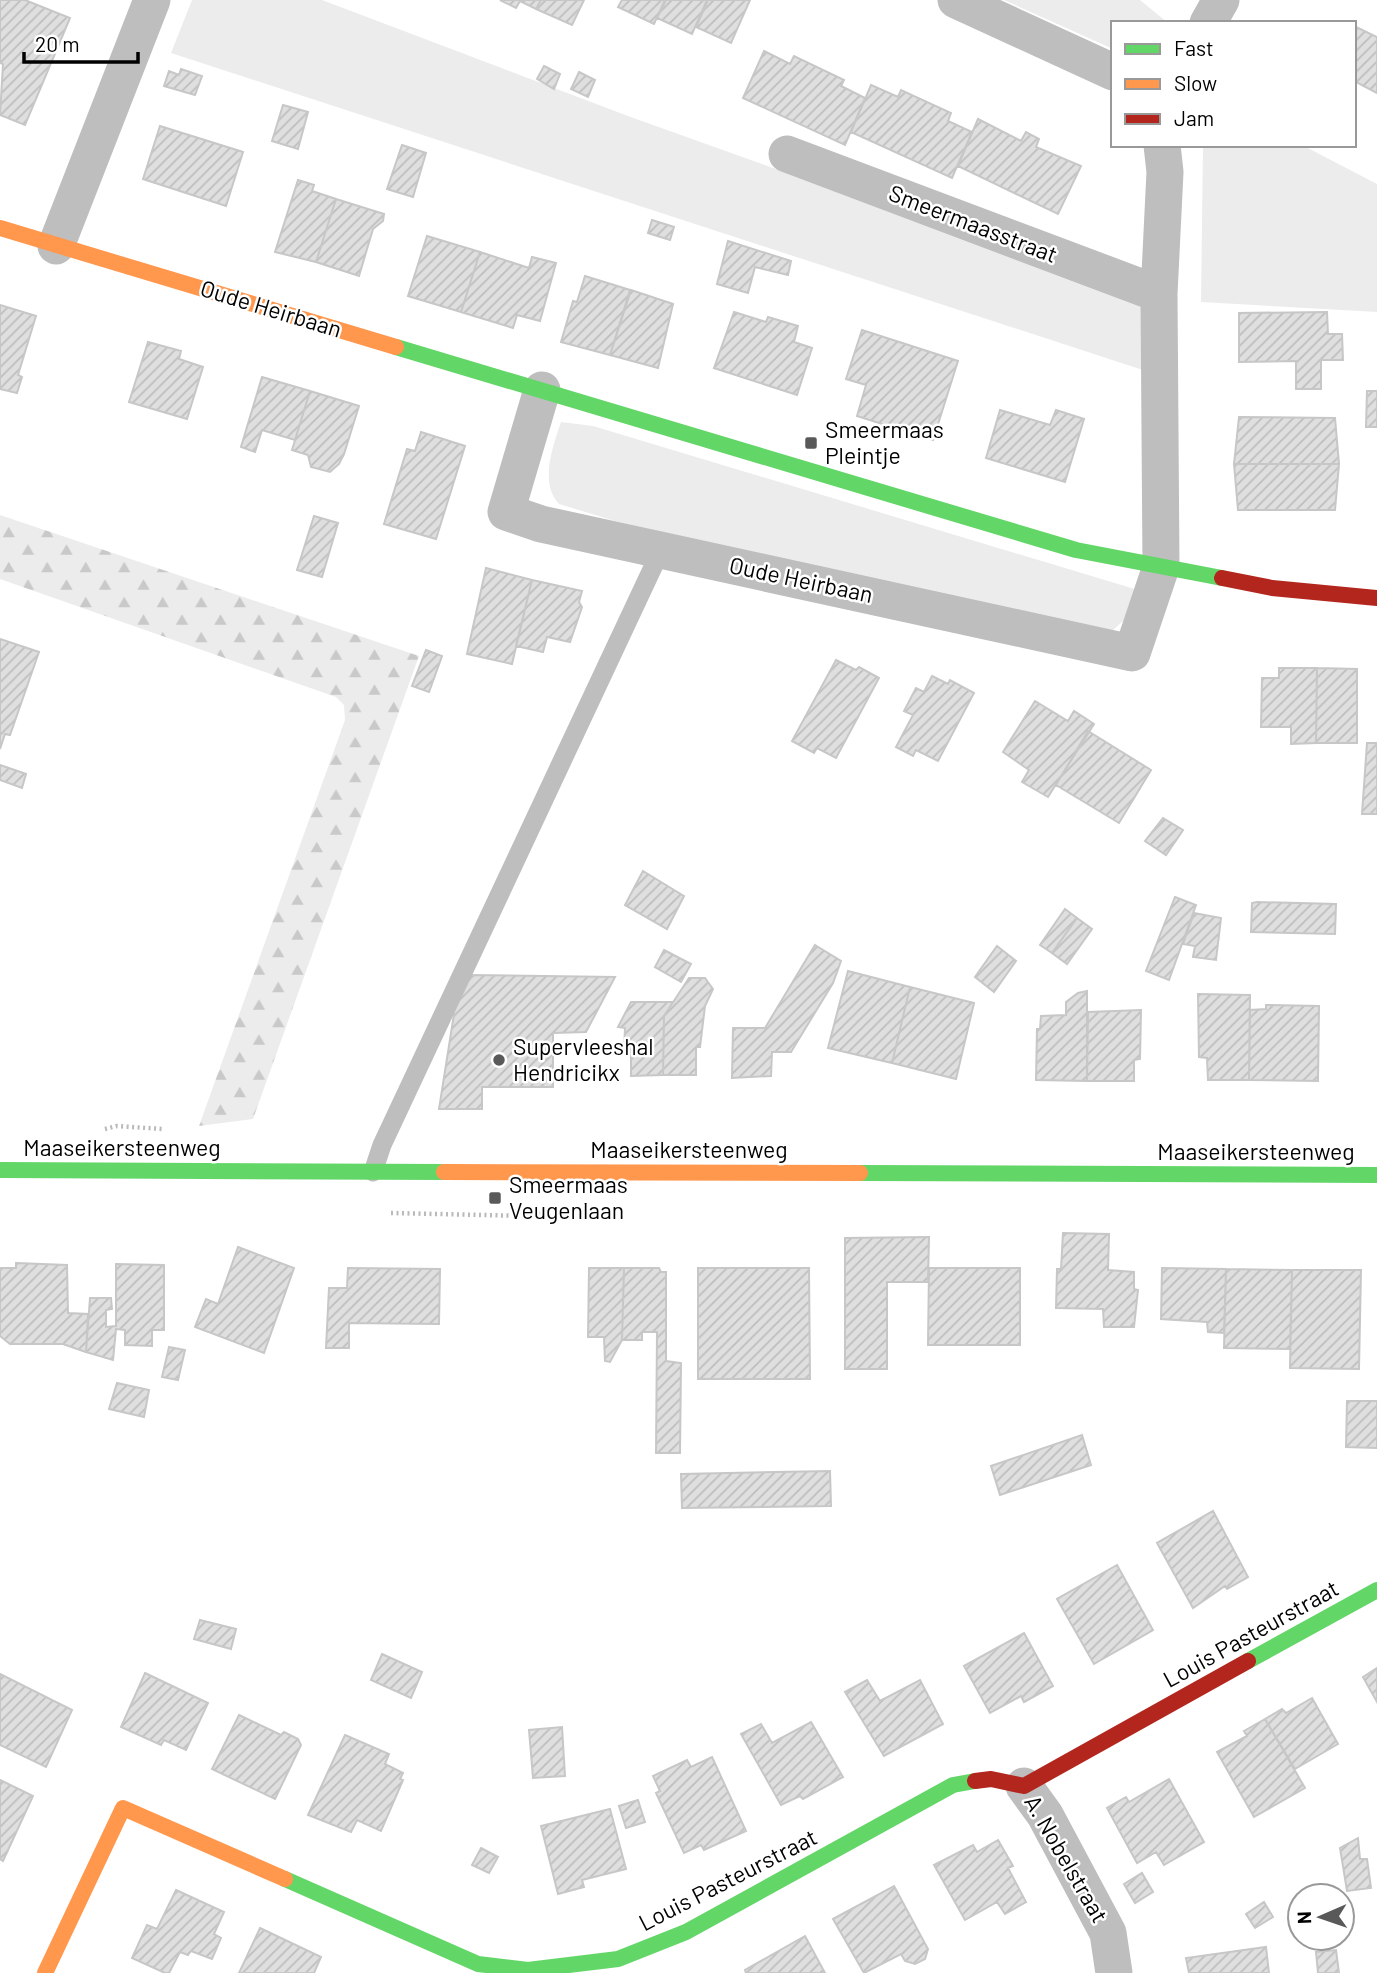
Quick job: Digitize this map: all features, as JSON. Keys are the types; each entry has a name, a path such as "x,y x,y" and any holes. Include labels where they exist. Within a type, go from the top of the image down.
{"street":[{"path":"56,246 152,0"},
{"path":"956,0 1111,71"},
{"path":"1209,21 1222,0"},
{"path":"1161,567 1159,294 1165,172 1162,147"},
{"name":"Smeermaasstraat","path":"787,154 1159,294"},
{"name":"Oude Heirbaan","path":"0,228 1076,550 1272,589 1377,598"},
{"name":"Oude Heirbaan","path":"542,390 506,512 541,524 1132,653 1161,567"},
{"name":"Maaseikersteenweg","path":"0,1170 1377,1175"},
{"name":"Louis Pasteurstraat","path":"45,1973 123,1808 477,1968 528,1970 618,1959 686,1932 953,1785 991,1779 1024,1786 1377,1590"},
{"name":"A. Nobelstraat","path":"1024,1786 1045,1815 1108,1933 1114,1973"}],"lane":[{"path":"373,1172 382,1144 661,550"}],"green space":[{"path":"192,0 322,0 628,116 1147,302 1149,372 171,53"},
{"path":"1004,0 1140,0 1166,21 1111,21 1111,48"},
{"path":"1203,147 1306,147 1377,184 1377,312 1201,302"},
{"path":"561,422 593,426 1138,590 1123,621 1111,632 1007,613 615,521 559,504 553,495 550,486 550,464"},
{"path":"0,515 419,656 253,1119 199,1126 345,720 344,705 336,697 0,579"}],"building":[{"path":"0,0 25,0 70,18 25,125 0,115 3,64 0,63"},
{"path":"500,0 541,0 536,9 520,1 516,8"},
{"path":"541,0 584,0 572,25 536,9"},
{"path":"622,0 665,0 654,24 618,7"},
{"path":"666,0 707,0 692,34 657,18"},
{"path":"708,0 750,0 731,43 696,27"},
{"path":"1356,27 1377,37 1377,93 1356,82"},
{"path":"764,51 790,64 794,56 844,80 841,86 865,98 845,145 743,98"},
{"path":"544,66 560,74 554,89 537,79"},
{"path":"181,69 202,76 195,95 164,86 169,71 179,75"},
{"path":"579,72 595,80 588,97 571,89"},
{"path":"871,85 898,97 901,90 951,113 948,121 972,132 952,178 851,132"},
{"path":"283,105 308,112 298,149 272,141"},
{"path":"978,119 1021,141 1026,132 1039,139 1036,147 1081,166 1058,214 958,166"},
{"path":"160,126 243,152 226,206 143,179"},
{"path":"402,145 426,153 413,197 387,189"},
{"path":"298,180 314,185 312,191 336,199 316,262 275,252"},
{"path":"336,199 384,214 383,221 373,229 359,276 316,262"},
{"path":"652,220 674,227 670,240 648,233"},
{"path":"427,236 480,252 461,312 408,296"},
{"path":"728,241 791,261 788,275 755,267 748,293 717,284"},
{"path":"480,252 529,268 532,257 556,263 540,321 517,315 513,328 461,312"},
{"path":"585,276 630,290 610,355 561,342 573,301 577,302"},
{"path":"631,290 673,304 658,368 610,355"},
{"path":"0,305 36,316 18,375 22,377 17,393 0,389"},
{"path":"734,312 766,322 768,317 798,326 794,342 812,348 797,395 714,368"},
{"path":"1327,312 1328,334 1342,334 1343,360 1321,360 1321,389 1296,389 1296,361 1239,362 1239,313"},
{"path":"862,330 958,361 933,440 857,416 866,385 846,379"},
{"path":"148,342 181,351 179,359 203,367 187,419 129,402"},
{"path":"262,377 310,391 295,440 262,430 255,452 241,447"},
{"path":"310,391 359,406 344,454 339,464 330,472 311,467 308,455 292,450"},
{"path":"1367,391 1377,391 1377,427 1366,427"},
{"path":"1000,410 1050,425 1056,410 1084,419 1065,482 986,458"},
{"path":"1239,417 1335,418 1339,464 1234,464"},
{"path":"421,432 465,446 436,539 384,524 407,449 415,451"},
{"path":"1234,464 1339,464 1335,510 1238,510"},
{"path":"314,516 338,523 322,577 297,570"},
{"path":"486,568 532,580 512,664 467,654"},
{"path":"532,580 582,591 579,602 582,607 570,642 547,637 543,652 516,646"},
{"path":"0,639 39,652 10,735 5,734 0,749"},
{"path":"426,650 442,656 429,692 412,686"},
{"path":"836,660 856,670 859,667 879,678 836,758 817,748 814,753 792,741"},
{"path":"1279,668 1317,668 1316,743 1291,744 1291,727 1261,727 1262,678 1279,678"},
{"path":"1317,668 1357,669 1357,743 1316,743"},
{"path":"932,676 948,684 950,680 974,693 938,761 916,750 913,756 896,747 913,715 904,711 916,688 924,692"},
{"path":"1035,701 1068,721 1074,711 1094,724 1048,797 1022,782 1029,770 1003,752"},
{"path":"1088,731 1151,770 1119,823 1056,785"},
{"path":"1367,743 1377,743 1377,814 1362,814"},
{"path":"0,765 26,774 22,788 0,780"},
{"path":"1163,818 1183,830 1166,855 1145,841"},
{"path":"643,871 684,896 667,929 625,905"},
{"path":"1175,897 1196,905 1169,980 1146,971"},
{"path":"1252,903 1336,904 1335,934 1251,932"},
{"path":"1065,909 1077,918 1052,953 1040,945"},
{"path":"1194,913 1221,918 1216,960 1193,957 1195,946 1183,944"},
{"path":"1077,918 1092,929 1067,964 1052,953"},
{"path":"815,945 841,961 833,983 791,1052 772,1052 771,1076 732,1078 733,1028 765,1028"},
{"path":"997,946 1016,961 994,992 975,977"},
{"path":"664,950 691,964 681,982 655,967"},
{"path":"848,971 910,987 892,1063 828,1048"},
{"name":"Supervleeshal Hendricikx","path":"468,975 615,977 586,1032 553,1033 553,1087 482,1087 482,1109 439,1109 454,1014 450,1014"},
{"path":"689,978 705,978 713,989 705,1006 700,1047 696,1047 696,1075 663,1075 664,1016"},
{"path":"910,987 974,1003 956,1079 892,1063"},
{"path":"1087,991 1087,1081 1036,1080 1037,1029 1040,1029 1041,1016 1066,1015 1066,1002 1078,993"},
{"path":"1198,994 1250,995 1249,1080 1208,1080 1207,1058 1199,1057"},
{"path":"631,1002 673,1002 664,1016 663,1075 631,1076 631,1051 624,1051 625,1028 618,1027"},
{"path":"1266,1005 1319,1006 1318,1081 1249,1080 1250,1010 1266,1009"},
{"path":"1141,1010 1140,1059 1134,1060 1134,1081 1087,1081 1088,1012"},
{"path":"1063,1233 1109,1234 1108,1270 1134,1272 1134,1289 1138,1290 1134,1327 1104,1327 1103,1309 1056,1308 1057,1269 1061,1269"},
{"path":"929,1237 928,1282 887,1282 887,1369 845,1369 845,1238"},
{"path":"238,1247 294,1268 264,1353 195,1327 206,1299 218,1304"},
{"path":"16,1263 67,1265 68,1313 88,1314 86,1352 63,1344 10,1344 0,1336 0,1268 16,1268"},
{"path":"116,1264 164,1265 164,1330 152,1330 152,1346 125,1345 125,1330 116,1329 113,1360 86,1352 90,1298 111,1298 112,1309 106,1310 106,1327 116,1326"},
{"path":"348,1268 440,1269 439,1324 349,1323 349,1348 326,1348 329,1288 347,1288"},
{"path":"589,1268 624,1268 622,1340 610,1362 605,1361 604,1337 588,1337"},
{"path":"624,1268 659,1268 661,1272 666,1272 666,1361 681,1363 680,1453 656,1453 657,1332 642,1332 642,1340 622,1340"},
{"path":"698,1268 809,1268 810,1379 698,1379"},
{"path":"929,1268 1020,1268 1020,1345 928,1345"},
{"path":"1162,1268 1226,1269 1224,1333 1208,1332 1207,1322 1161,1319"},
{"path":"1226,1269 1292,1270 1290,1349 1224,1348"},
{"path":"1292,1270 1361,1270 1359,1369 1290,1368"},
{"path":"169,1347 185,1350 178,1380 162,1377"},
{"path":"117,1383 149,1390 144,1417 109,1409"},
{"path":"1347,1401 1377,1401 1377,1448 1346,1447"},
{"path":"1082,1435 1091,1465 1000,1495 991,1466"},
{"path":"830,1471 831,1506 682,1508 681,1474"},
{"path":"1213,1511 1248,1577 1227,1589 1225,1586 1193,1608 1157,1543"},
{"path":"1117,1565 1153,1630 1094,1664 1057,1599"},
{"path":"200,1620 236,1629 231,1649 194,1639"},
{"path":"1024,1633 1053,1686 1024,1702 1021,1696 990,1713 964,1666"},
{"path":"382,1654 422,1672 411,1698 371,1680"},
{"path":"1377,1668 1377,1702 1363,1677"},
{"path":"145,1673 208,1703 186,1750 164,1740 161,1745 121,1727"},
{"path":"0,1674 72,1710 46,1767 0,1745"},
{"path":"867,1680 880,1701 920,1680 943,1724 884,1756 845,1692"},
{"path":"1312,1698 1338,1744 1295,1769 1265,1719 1282,1709 1286,1713"},
{"path":"239,1715 281,1735 284,1732 298,1739 301,1745 275,1799 212,1769"},
{"path":"1265,1719 1305,1788 1254,1817 1217,1752 1247,1736 1244,1731"},
{"path":"811,1722 843,1777 803,1799 800,1796 781,1805 741,1734 761,1724 772,1743"},
{"path":"562,1727 565,1776 533,1778 529,1730"},
{"path":"345,1735 389,1754 385,1764 403,1773 400,1779 403,1780 381,1831 357,1820 351,1832 308,1815"},
{"path":"712,1757 746,1831 704,1850 701,1845 684,1853 656,1793 660,1791 653,1776 687,1760 691,1767"},
{"path":"1169,1779 1204,1842 1164,1865 1156,1852 1137,1863 1107,1808 1126,1797 1129,1802"},
{"path":"0,1780 33,1796 3,1861 0,1859"},
{"path":"638,1800 645,1822 626,1828 619,1806"},
{"path":"610,1809 626,1869 582,1880 584,1887 558,1894 541,1826"},
{"path":"1358,1838 1360,1859 1367,1859 1371,1888 1356,1890 1356,1882 1346,1882 1340,1848"},
{"path":"998,1840 1013,1866 1008,1868 1026,1902 1005,1914 997,1902 965,1920 934,1865 973,1845 977,1852"},
{"path":"481,1848 498,1857 489,1873 472,1865"},
{"path":"1142,1873 1153,1892 1135,1903 1124,1884"},
{"path":"894,1886 928,1949 925,1959 915,1964 905,1961 901,1954 864,1973 833,1919"},
{"path":"176,1890 224,1912 214,1934 221,1938 212,1959 191,1951 188,1955 180,1952 169,1973 165,1973 132,1958 147,1925 157,1929"},
{"path":"1264,1902 1273,1917 1255,1928 1246,1914"},
{"path":"260,1928 321,1957 314,1973 239,1973"},
{"path":"805,1936 825,1973 746,1973 745,1970"},
{"path":"1266,1947 1269,1973 1189,1973 1186,1958"},
{"path":"1316,1952 1336,1952 1339,1973 1318,1973"}],"traffic: fast":[{"path":"396,347 1076,550 1222,578"},
{"path":"0,1170 444,1172"},
{"path":"860,1173 1377,1175"},
{"path":"1248,1661 1377,1590"},
{"path":"285,1879 478,1964 528,1970 618,1959 686,1932 953,1785 975,1781"}],"traffic: slow":[{"path":"0,228 396,347"},
{"path":"444,1172 860,1173"},
{"path":"45,1973 123,1808 285,1879"}],"traffic: jam":[{"path":"1222,578 1272,588 1377,598"},
{"path":"975,1781 991,1779 1024,1786 1248,1661"}],"place":[{"name":"Smeermaas Pleintje","path":"811,443"},
{"name":"Supervleeshal Hendricikx","path":"499,1060"},
{"name":"Smeermaas Veugenlaan","path":"495,1198"}]}
